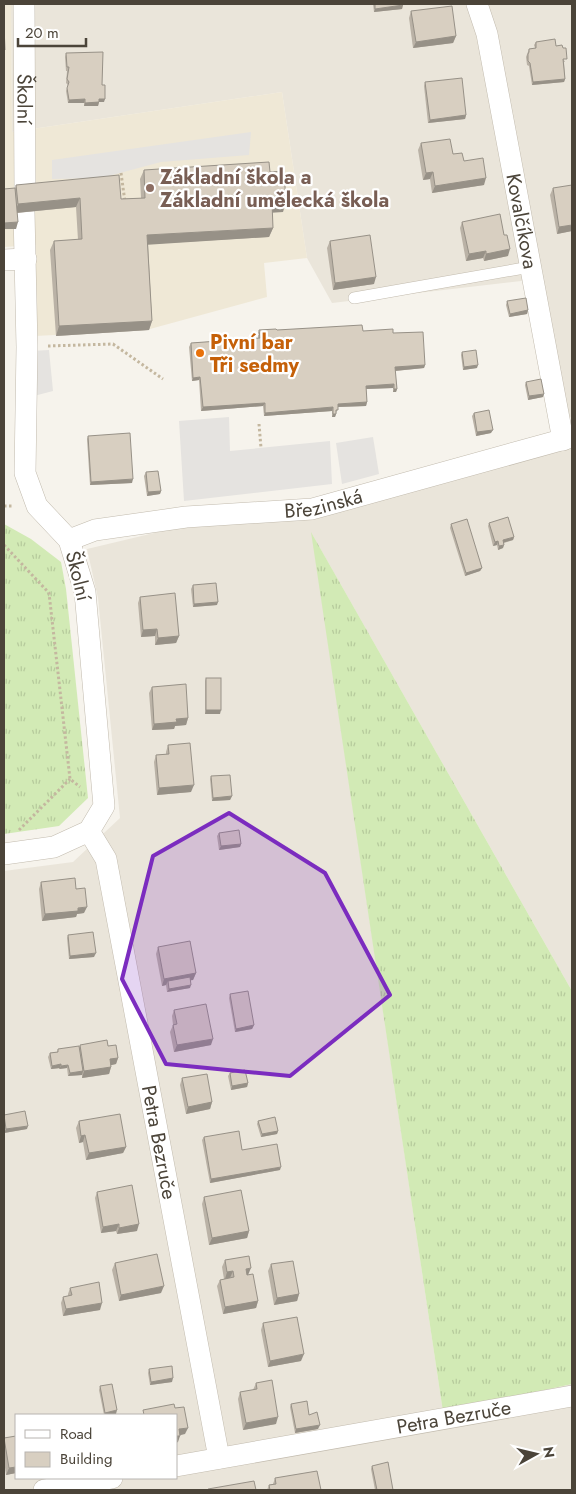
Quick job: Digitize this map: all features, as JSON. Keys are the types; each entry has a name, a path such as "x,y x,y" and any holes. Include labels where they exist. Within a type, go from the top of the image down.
{"street":[{"name":"Školní","path":"24,4 28,347 25,473 38,506 69,540 85,592 104,806"},
{"name":"Kovalčíkova","path":"477,4 487,34 530,267 568,438"},
{"path":"4,260 26,259"},
{"name":"Březinská","path":"69,540 95,530 186,517 312,510 568,438"},
{"path":"4,854 54,847 89,831 104,806"},
{"name":"Petra Bezruče","path":"89,831 106,859 218,1458"},
{"name":"Petra Bezruče","path":"178,1466 572,1396"},
{"path":"44,1490 106,1479"}],"lane":[{"path":"354,298 530,267"}],"path":[{"path":"121,173 126,208"},
{"path":"28,347 113,344 163,379"},
{"path":"259,424 260,448"},
{"path":"4,545 49,593 70,779 104,806"},
{"path":"14,835 70,779"}],"highlighted area":[{"path":"229,813 325,873 390,995 290,1076 166,1064 122,979 153,856"}],"shaded area":[{"name":"Základní škola a Základní umělecká škola","path":"4,4 11,4 12,132 282,92 307,258 264,263 267,297 150,329 35,336 36,245 4,247"},
{"path":"11,4 572,4 572,417 569,418 539,279 332,303 307,258 282,92 12,132"},
{"path":"251,132 249,155 161,162 101,178 52,179 52,160"},
{"path":"49,350 53,391 30,397 31,351"},
{"path":"229,417 230,451 330,441 332,484 184,501 179,421"},
{"path":"373,437 379,474 342,484 336,443"},
{"path":"572,446 572,991 312,534 443,1412 572,1384 572,1490 4,1490 4,871 73,862 120,818 98,598 87,549 175,528"}],"green space":[{"path":"4,524 31,539 61,562 66,589 88,798 59,826 4,834"},
{"path":"311,532 572,991 572,1384 443,1412"}],"building":[{"path":"375,4 403,4 403,5 375,9"},
{"path":"452,6 456,36 416,42 411,11"},
{"path":"555,39 556,46 562,45 563,48 566,48 567,59 563,59 565,79 533,82 528,61 529,49 536,48 536,42"},
{"path":"103,52 102,85 105,85 105,99 99,99 99,102 85,103 85,99 69,100 67,88 69,82 67,79 69,67 67,67 66,53"},
{"path":"462,78 466,115 430,120 425,82"},
{"path":"450,139 453,154 462,153 464,161 483,158 486,178 435,186 433,172 426,173 421,143"},
{"path":"269,162 270,172 284,171 286,202 272,203 273,228 147,235 152,321 59,326 54,241 82,239 80,198 18,204 16,185 119,175 121,199 145,198 144,170"},
{"path":"572,185 572,225 559,227 553,188"},
{"path":"15,188 18,222 4,223 4,189"},
{"path":"500,214 504,235 507,235 510,249 486,254 486,251 469,254 462,222"},
{"path":"370,235 376,277 335,283 330,241"},
{"path":"526,298 528,310 510,314 507,301"},
{"path":"362,325 363,331 393,329 393,333 423,332 425,365 395,367 397,389 394,389 394,384 366,386 367,402 338,404 336,414 333,414 333,407 265,413 265,403 203,407 200,377 193,378 191,343 260,338 259,330"},
{"path":"476,350 478,365 464,367 462,352"},
{"path":"541,379 544,394 529,396 526,382"},
{"path":"489,410 493,430 477,432 474,413"},
{"path":"130,433 133,479 91,482 88,436"},
{"path":"158,471 161,491 148,492 146,472"},
{"path":"508,517 514,537 503,540 504,545 499,546 498,541 495,542 489,523"},
{"path":"467,519 482,568 466,573 451,524"},
{"path":"216,583 218,602 194,604 193,585"},
{"path":"175,593 179,636 158,638 157,629 143,630 140,597"},
{"path":"206,678 221,678 221,710 206,710"},
{"path":"186,684 188,718 176,719 177,722 154,724 152,687"},
{"path":"190,743 194,785 159,788 156,755 169,754 168,745"},
{"path":"230,775 232,796 213,798 211,776"},
{"path":"239,830 241,844 221,846 219,833"},
{"path":"75,878 76,889 85,888 87,907 78,908 78,911 45,914 41,882"},
{"path":"93,932 96,953 70,956 68,935"},
{"path":"190,941 196,973 164,979 158,947"},
{"path":"190,977 191,985 169,989 168,981"},
{"path":"248,991 254,1025 236,1029 230,994"},
{"path":"206,1004 213,1039 177,1045 173,1025 177,1024 174,1010"},
{"path":"107,1040 108,1046 116,1045 118,1058 110,1059 111,1067 84,1071 80,1045"},
{"path":"79,1046 83,1071 70,1073 68,1065 52,1066 50,1053 58,1052 58,1049"},
{"path":"245,1070 248,1083 232,1086 230,1073"},
{"path":"207,1074 212,1102 188,1107 182,1078"},
{"path":"25,1111 28,1126 6,1129 4,1115"},
{"path":"120,1114 126,1147 89,1153 85,1135 81,1136 79,1121"},
{"path":"275,1117 278,1131 262,1134 258,1121"},
{"path":"239,1131 242,1150 277,1144 281,1167 211,1179 204,1137"},
{"path":"132,1185 139,1224 119,1228 119,1224 103,1227 97,1192"},
{"path":"241,1190 249,1231 212,1238 204,1197"},
{"path":"157,1254 164,1286 121,1295 115,1263"},
{"path":"249,1256 251,1268 246,1269 247,1275 253,1274 258,1301 225,1307 220,1280 234,1277 233,1271 227,1272 225,1260"},
{"path":"293,1261 299,1294 277,1298 271,1264"},
{"path":"99,1282 102,1303 66,1309 63,1297 72,1295 70,1288"},
{"path":"297,1317 304,1354 270,1361 263,1323"},
{"path":"172,1366 173,1378 151,1382 149,1369"},
{"path":"272,1380 278,1417 246,1423 240,1392 257,1389 256,1383"},
{"path":"112,1384 117,1410 105,1413 100,1386"},
{"path":"307,1401 309,1415 317,1412 320,1425 296,1429 291,1404"},
{"path":"174,1404 175,1408 184,1407 188,1428 179,1429 180,1436 178,1436 178,1414 144,1414 143,1410"},
{"path":"15,1436 15,1467 9,1468 4,1438"},
{"path":"388,1462 393,1490 377,1490 372,1466"},
{"path":"317,1471 321,1490 270,1490 269,1485 276,1484 275,1478"},
{"path":"254,1481 256,1490 208,1490 208,1489"}],"place":[{"name":"Základní škola a Základní umělecká škola","path":"150,188"},
{"name":"Pivní bar Tři sedmy","path":"200,353"}]}
